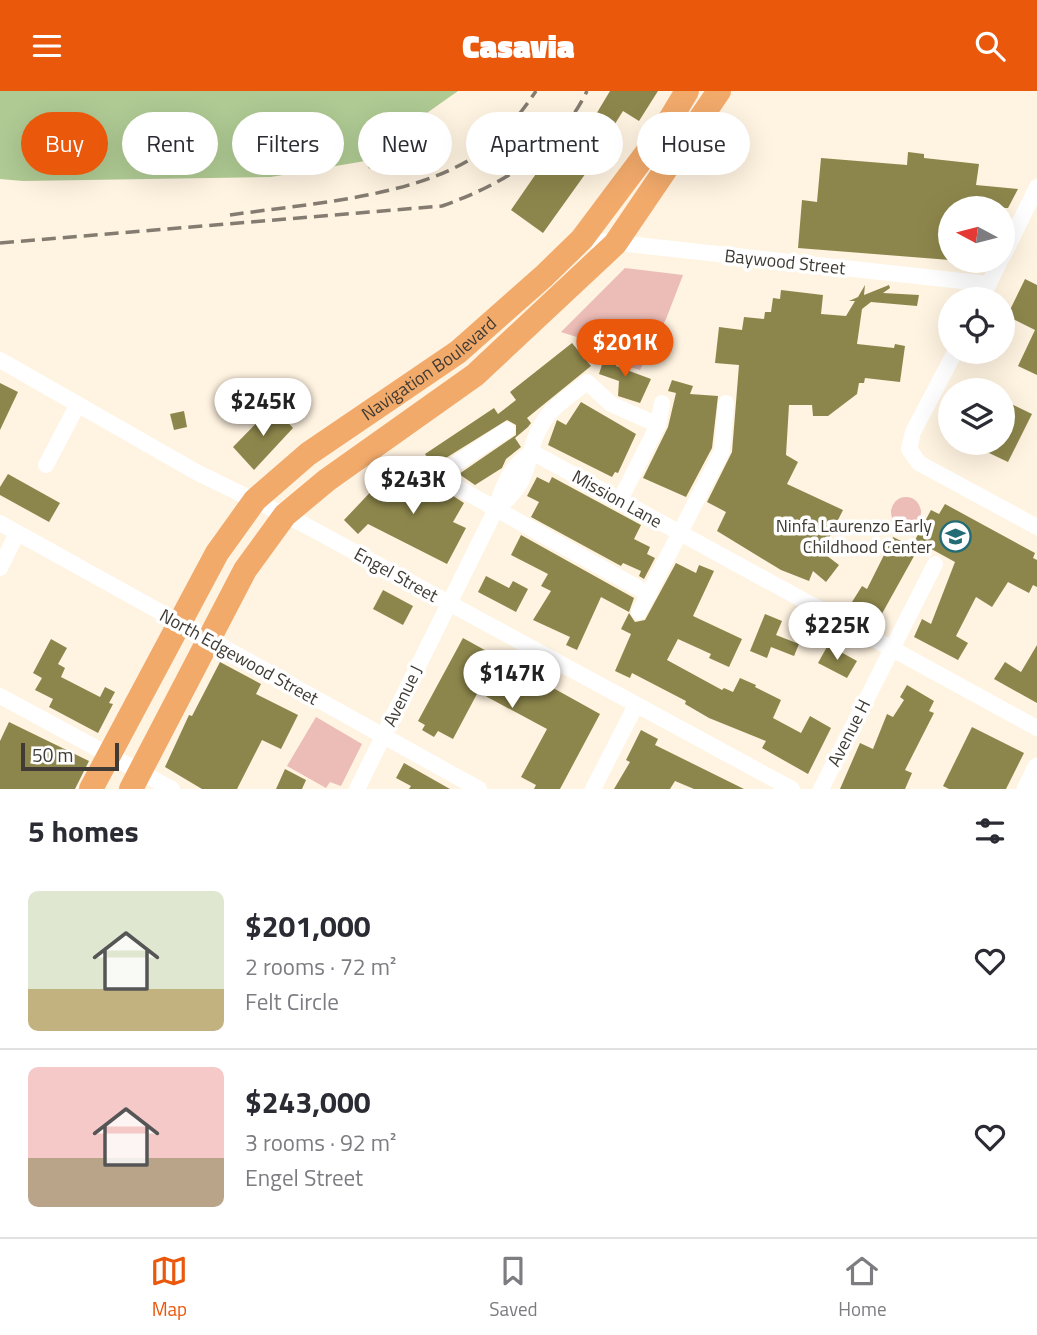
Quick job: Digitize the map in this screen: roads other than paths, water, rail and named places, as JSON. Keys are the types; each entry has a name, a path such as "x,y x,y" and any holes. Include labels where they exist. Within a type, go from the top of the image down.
{"main road":[{"name":"Navigation Boulevard","path":"91,789 217,553 255,500 308,454 458,352 582,239 663,131 687,91"},
{"name":"Navigation Boulevard","path":"135,780 245,570 285,515 392,433 475,375 615,244 719,91"},
{"path":"379,408 392,433"}],"street":[{"path":"1015,231 1037,187"},
{"name":"Baywood Street","path":"582,239 989,284"},
{"path":"987,287 994,273"},
{"name":"Engel Street","path":"0,360 198,473 285,515 792,789"},
{"path":"949,364 914,432 909,449 919,463 1037,527"},
{"name":"Avenue J","path":"357,789 496,509 514,495 528,470 539,431 550,412 587,383 611,404 658,425"},
{"path":"620,500 658,425 662,403"},
{"path":"639,612 722,451 726,403"},
{"path":"46,465 78,404"},
{"path":"507,431 438,476 649,593"},
{"name":"Mission Lane","path":"532,452 1037,729"},
{"name":"North Edgewood Street","path":"0,523 479,789"},
{"path":"0,568 17,533"},
{"name":"Avenue H","path":"821,789 935,564"},
{"path":"0,696 108,754 135,780 172,789"},
{"path":"593,789 636,705"},
{"path":"1026,789 1037,768"}],"railway":[{"path":"230,215 356,197 419,182 448,171 474,157 492,143 516,118 536,91"},
{"path":"0,243 442,206 487,187 526,163 560,132 587,91"}],"place":[{"name":"Ninfa Laurenzo Early Childhood Center","path":"955,536"}]}
